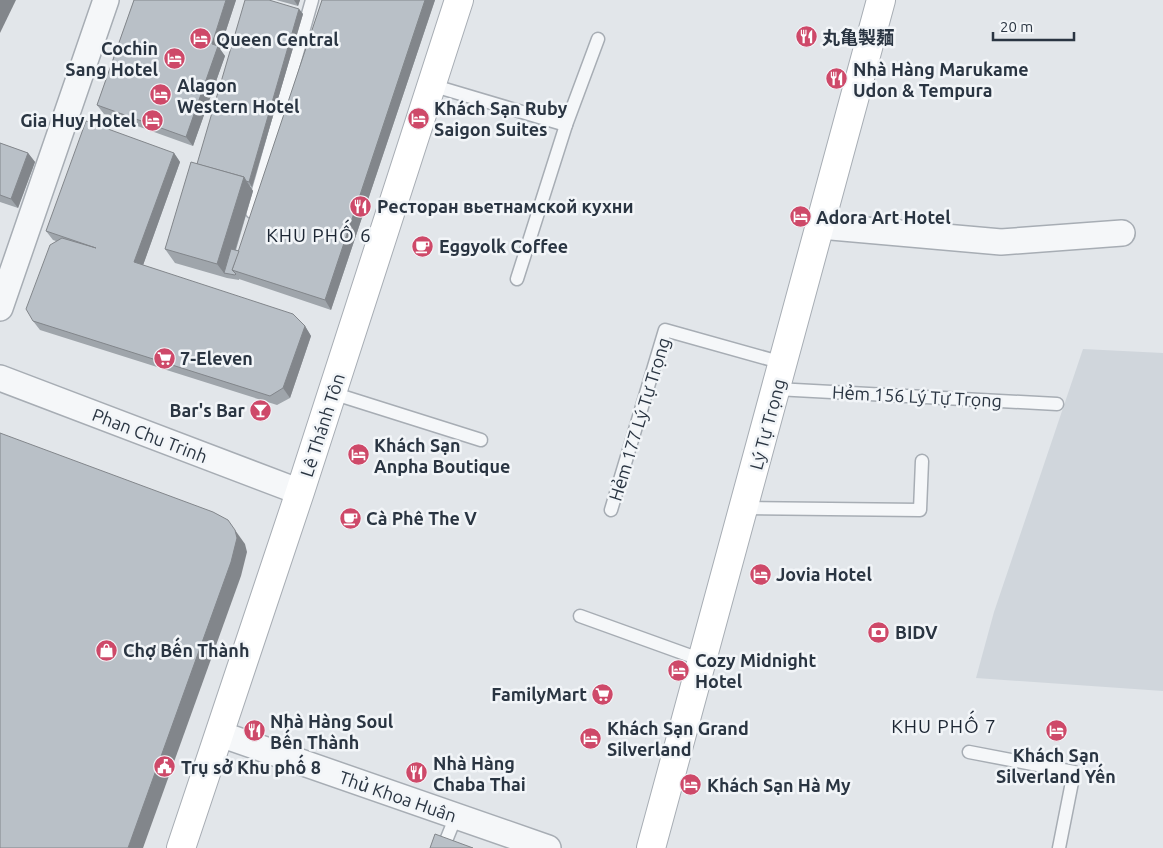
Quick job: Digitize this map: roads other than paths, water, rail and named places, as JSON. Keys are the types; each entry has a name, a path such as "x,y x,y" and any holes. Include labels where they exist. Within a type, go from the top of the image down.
{"street":[{"path":"0,308 106,0"},
{"name":"Lê Thánh Tôn","path":"181,848 300,492 459,0"},
{"name":"Lý Tự Trọng","path":"651,848 881,0"},
{"path":"820,226 1001,242 1122,233"},
{"name":"Phan Chu Trinh","path":"0,378 300,492"},
{"name":"Thủ Khoa Huân","path":"220,734 548,848"}],"lane":[{"path":"250,221 312,0"},
{"path":"518,280 566,125 598,39"},
{"path":"431,86 566,125"},
{"name":"Hẻm 177 Lý Tự Trọng","path":"611,510 665,330 783,363"},
{"name":"Hẻm 156 Lý Tự Trọng","path":"776,389 1057,404"},
{"path":"332,393 481,440"},
{"path":"744,508 920,510 922,462"},
{"path":"580,616 702,660"},
{"path":"970,752 1074,772 1059,848"},
{"path":"443,848 456,816"}],"place":[{"name":"丸亀製麺","path":"806,37"},
{"name":"Queen Central","path":"200,39"},
{"name":"Cochin Sang Hotel","path":"174,58"},
{"name":"Nhà Hàng Marukame Udon & Tempura","path":"837,79"},
{"name":"Alagon Western Hotel","path":"161,95"},
{"name":"Khách Sạn Ruby Saigon Suites","path":"418,118"},
{"name":"Gia Huy Hotel","path":"152,120"},
{"name":"Ресторан вьетнамской кухни","path":"361,206"},
{"name":"Adora Art Hotel","path":"800,217"},
{"name":"Eggyolk Coffee","path":"423,246"},
{"name":"7-Eleven","path":"164,358"},
{"name":"Bar's Bar","path":"261,410"},
{"name":"Khách Sạn Anpha Boutique","path":"358,455"},
{"name":"Cà Phê The V","path":"350,518"},
{"name":"Jovia Hotel","path":"760,574"},
{"name":"BIDV","path":"879,632"},
{"name":"Chợ Bến Thành","path":"107,650"},
{"name":"Cozy Midnight Hotel","path":"679,670"},
{"name":"FamilyMart","path":"603,694"},
{"name":"Khách Sạn Silverland Yến","path":"1056,730"},
{"name":"Nhà Hàng Soul Bến Thành","path":"254,731"},
{"name":"Khách Sạn Grand Silverland","path":"591,738"},
{"name":"Trụ sở Khu phố 8","path":"165,767"},
{"name":"Nhà Hàng Chaba Thai","path":"417,773"},
{"name":"Khách Sạn Hà My","path":"691,785"}],"district":[{"name":"KHU PHỐ 6","path":"319,235"},
{"name":"KHU PHỐ 7","path":"944,726"}]}
